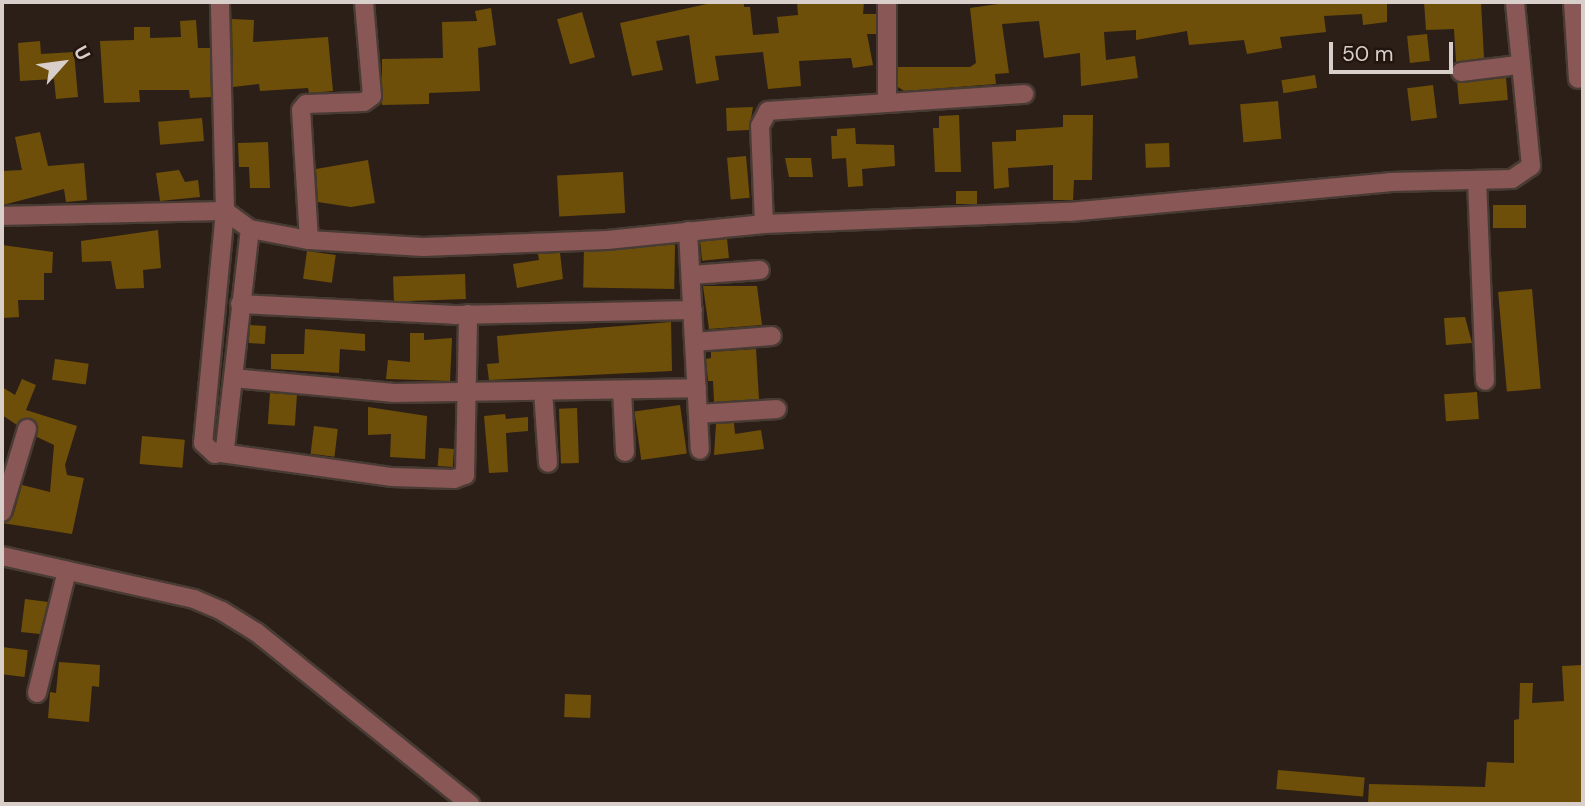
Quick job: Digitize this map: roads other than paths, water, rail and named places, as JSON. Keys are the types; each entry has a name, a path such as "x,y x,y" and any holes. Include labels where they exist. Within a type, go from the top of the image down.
{"street":[{"path":"220,2 225,211 202,443 208,453 392,477 458,478 468,470 468,314"},
{"path":"309,240 301,110 306,104 364,102 372,96 364,2"},
{"path":"887,2 887,101"},
{"path":"2,216 225,211 250,229 309,240 423,247 607,240 764,224 1069,212 1390,182 1517,178 1531,166 1518,65 1515,2"},
{"path":"1573,2 1578,79"},
{"path":"1461,72 1518,65"},
{"path":"764,224 763,114 778,108 1024,94"},
{"path":"1477,180 1485,381"},
{"path":"221,453 233,378 250,229"},
{"path":"688,232 701,450"},
{"path":"691,275 760,270"},
{"path":"240,303 468,314 693,310"},
{"path":"694,342 772,336"},
{"path":"233,378 394,393 697,388"},
{"path":"622,390 625,452"},
{"path":"543,391 548,463"},
{"path":"698,414 777,410"},
{"path":"2,512 27,429"},
{"path":"2,556 194,599 222,611 266,640 470,804"},
{"path":"37,694 67,571"}]}
